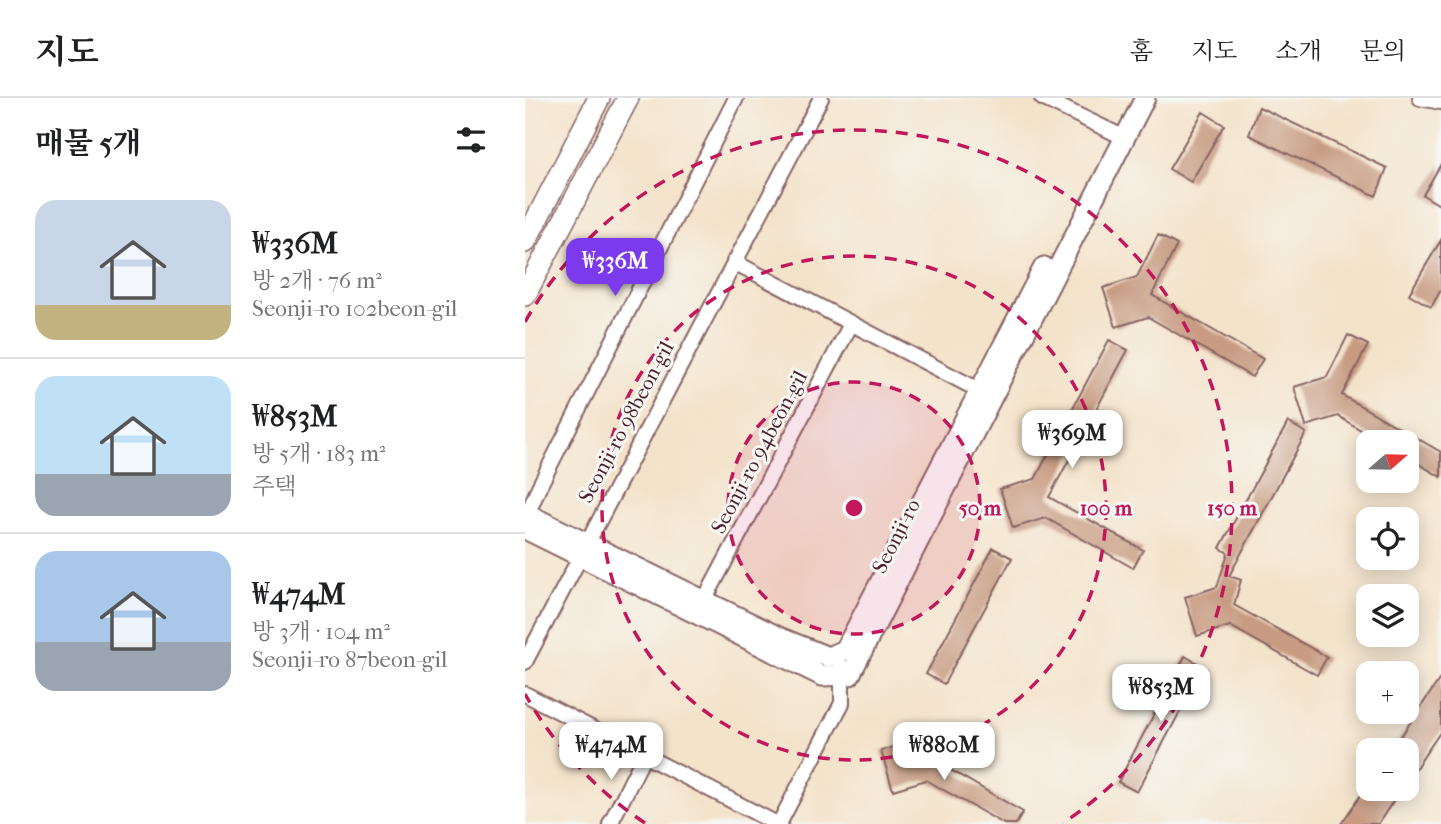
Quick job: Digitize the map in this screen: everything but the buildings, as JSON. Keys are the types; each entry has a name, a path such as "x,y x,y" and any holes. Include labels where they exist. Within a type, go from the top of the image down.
{"main road":[{"path":"525,242 599,98"},
{"path":"525,295 628,98"}],"street":[{"path":"736,98 539,487 526,519 822,676 842,676"},
{"name":"Seonji-ro 98beon-gil","path":"525,662 821,98"},
{"path":"1042,98 1119,136"},
{"name":"Seonji-ro","path":"1119,136 1131,98"},
{"name":"Seonji-ro","path":"842,676 850,675 986,394 1119,136 1145,98"},
{"path":"1420,98 1441,102"},
{"path":"734,262 986,394"},
{"name":"Seonji-ro 94beon-gil","path":"704,601 852,324"},
{"name":"Seonji-ro","path":"837,653 845,650 986,394"},
{"path":"525,694 778,824 842,703 842,676 837,653 828,657 781,638 704,601 583,550"},
{"path":"610,824 644,755"}]}
